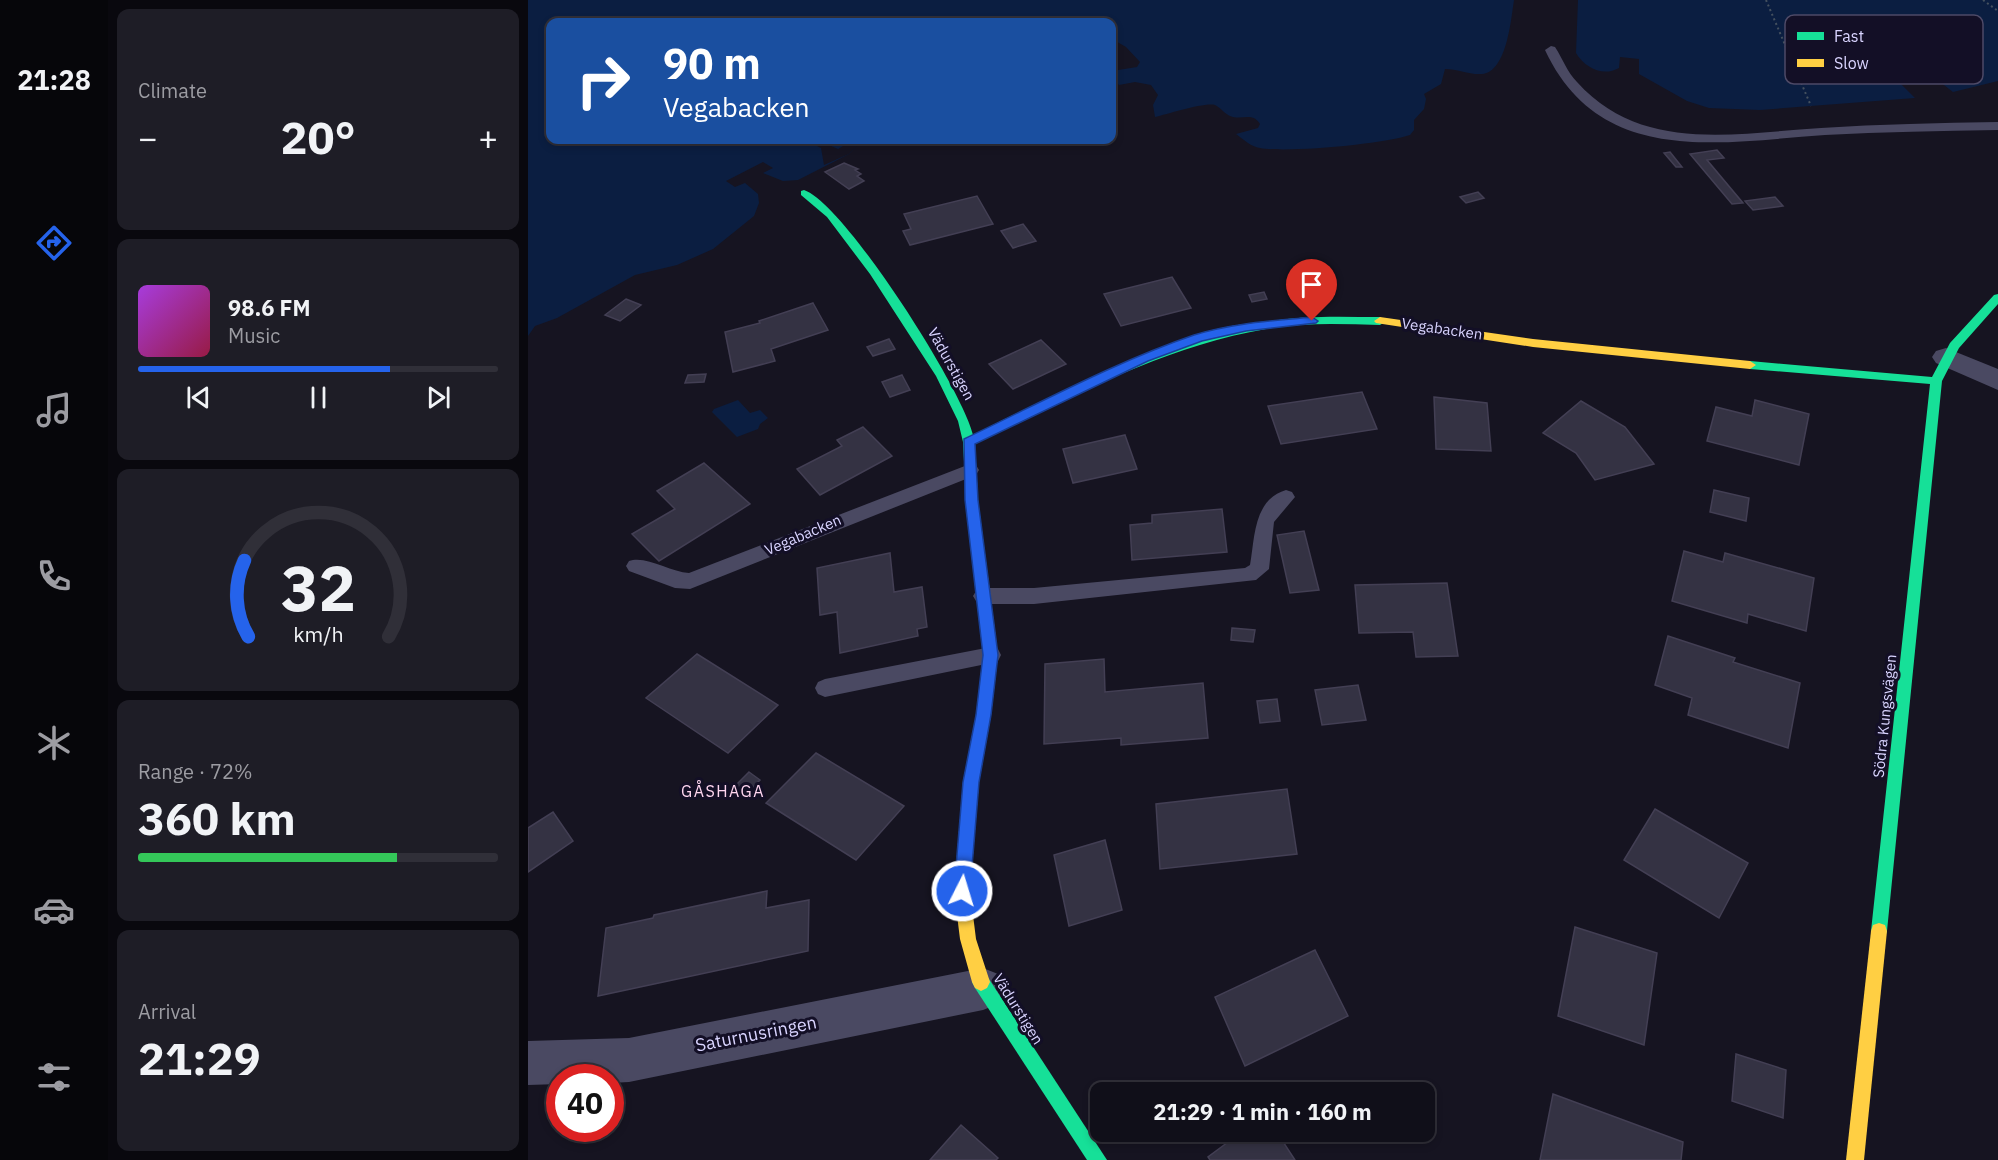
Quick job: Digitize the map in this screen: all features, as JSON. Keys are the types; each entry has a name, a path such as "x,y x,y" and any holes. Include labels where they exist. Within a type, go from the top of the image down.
{"street":[{"name":"Vädurstigen","path":"804,193 831,215 910,326 942,376 963,421 969,442 990,655 984,715 971,782 962,891 968,939 983,988 1098,1160"},
{"path":"1998,297 1970,324 1941,369 1998,381"},
{"name":"Vegabacken","path":"969,442 1144,359 1199,338 1246,327 1312,321 1394,322 1525,342 1662,357 1941,369"},
{"name":"Södra Kungsvägen","path":"1855,1160 1941,369"},
{"name":"Saturnusringen","path":"528,1063 629,1060 983,988"}],"lane":[{"path":"1551,50 1565,78 1596,107 1632,124 1674,138 1718,140 1876,129 1998,126"},
{"name":"Vegabacken","path":"636,566 675,580 690,581 970,470"},
{"path":"983,596 1045,595 1249,575 1259,568 1262,558 1261,535 1271,508 1286,497"},
{"path":"825,688 990,655"}],"path":[{"path":"1766,0 1785,45"},
{"path":"1983,0 1998,11"},
{"path":"1802,84 1811,106"}],"water":[{"path":"528,0 1514,0 1506,43 1497,64 1490,71 1482,74 1445,69 1441,84 1424,94 1426,99 1424,109 1414,120 1414,130 1410,135 1358,144 1291,149 1260,148 1250,144 1236,134 1258,128 1260,124 1257,120 1250,117 1230,116 1215,105 1195,107 1155,117 1153,105 1158,95 1151,85 1135,82 1119,85 1116,82 1116,70 1137,67 1140,62 1126,47 1116,41 1116,18 546,18 546,144 858,144 849,154 798,180 783,181 763,173 773,168 763,162 726,181 735,187 745,183 758,194 759,203 754,216 713,249 677,265 635,275 557,318 535,326 528,336"},
{"path":"1578,0 1998,0 1998,81 1953,92 1943,84 1983,84 1983,15 1785,15 1785,84 1901,84 1915,98 1760,110 1709,108 1687,101 1639,74 1639,59 1620,57 1619,68 1607,72 1589,67 1576,53"},
{"path":"738,400 750,413 760,410 768,418 760,424 758,429 737,437 712,412 714,409"}],"pier":[{"path":"813,144 826,144 838,149 843,144 858,144 849,154 824,165 821,148"}],"building":[{"path":"1717,150 1724,158 1707,160 1743,203 1732,204 1690,154"},
{"path":"1670,152 1682,167 1676,167 1664,153"},
{"path":"844,163 858,169 855,170 861,174 857,176 864,181 849,189 825,172"},
{"path":"1478,192 1484,198 1466,203 1460,197"},
{"path":"977,196 993,224 910,245 903,231 911,229 904,214"},
{"path":"1775,197 1783,206 1753,210 1745,201"},
{"path":"1023,224 1036,241 1013,248 1001,231"},
{"path":"1172,277 1191,308 1121,326 1104,294"},
{"path":"1264,292 1267,299 1252,302 1249,295"},
{"path":"626,299 641,305 620,321 605,315"},
{"path":"813,303 828,330 771,349 775,361 733,372 725,332 760,323 759,321"},
{"path":"889,339 895,349 873,356 867,347"},
{"path":"1041,340 1066,364 1013,389 989,364"},
{"path":"706,374 704,382 685,383 688,375"},
{"path":"902,375 910,390 890,397 882,382"},
{"path":"1362,392 1377,429 1281,444 1268,406"},
{"path":"1434,397 1487,403 1491,451 1436,449"},
{"path":"1755,400 1809,414 1799,465 1707,441 1716,407 1752,416"},
{"path":"1581,401 1625,427 1654,464 1595,480 1576,453 1543,433"},
{"path":"863,427 892,456 820,495 797,469 842,446 837,440"},
{"path":"1125,435 1137,469 1073,483 1063,449"},
{"path":"704,463 750,504 659,561 632,534 675,509 657,491"},
{"path":"1714,490 1749,498 1746,521 1710,512"},
{"path":"1222,509 1227,552 1132,560 1130,525 1152,523 1152,515"},
{"path":"1304,531 1319,590 1290,593 1277,535"},
{"path":"1684,551 1723,562 1725,553 1814,578 1806,631 1748,614 1747,623 1672,601"},
{"path":"890,553 894,592 922,587 927,627 917,629 918,636 840,653 837,612 820,615 817,568"},
{"path":"1447,583 1458,656 1416,657 1413,632 1359,633 1355,585"},
{"path":"1232,628 1255,630 1253,642 1231,640"},
{"path":"1668,636 1735,658 1733,662 1800,683 1788,748 1688,715 1692,698 1655,685"},
{"path":"697,654 778,705 728,753 646,698"},
{"path":"1104,659 1105,692 1203,683 1208,738 1121,745 1121,738 1044,744 1045,664"},
{"path":"1358,685 1366,720 1322,725 1315,690"},
{"path":"1277,699 1280,721 1260,723 1257,701"},
{"path":"816,753 904,806 856,860 766,803"},
{"path":"749,772 760,780 746,794 734,787"},
{"path":"1287,789 1297,854 1160,869 1156,804"},
{"path":"1655,809 1748,863 1719,918 1624,860"},
{"path":"553,812 573,841 528,872 528,828"},
{"path":"1105,840 1122,910 1069,926 1054,855"},
{"path":"767,891 766,908 809,900 808,951 598,996 606,928 653,918 654,915"},
{"path":"1575,927 1657,953 1644,1045 1558,1016"},
{"path":"1315,950 1348,1016 1245,1066 1215,997"},
{"path":"1736,1054 1786,1070 1783,1118 1732,1101"},
{"path":"1553,1094 1683,1142 1681,1160 1540,1160"},
{"path":"961,1125 998,1158 996,1160 930,1160"},
{"path":"1228,1142 1283,1142 1295,1160 1210,1160 1208,1157"}],"traffic: fast":[{"path":"804,193 831,215 874,272 942,376 964,421 969,442 972,500 981,577"},
{"path":"1879,931 1936,381 1954,346 1998,297"},
{"path":"969,442 1117,371 1216,336 1268,325 1322,320 1380,321"},
{"path":"1750,365 1936,381"},
{"path":"981,982 1098,1160"}],"traffic: slow":[{"path":"1380,321 1533,343 1750,365"},
{"path":"981,577 991,655 984,715 971,782 962,891 968,939 981,982"},
{"path":"1855,1160 1879,931"}],"district":[{"name":"GÅSHAGA","path":"723,791"}],"route":[{"path":"962,891 971,782 984,715 990,655 988,616 983,596 972,500 969,442 1144,359 1199,338 1246,327 1312,321"}]}
